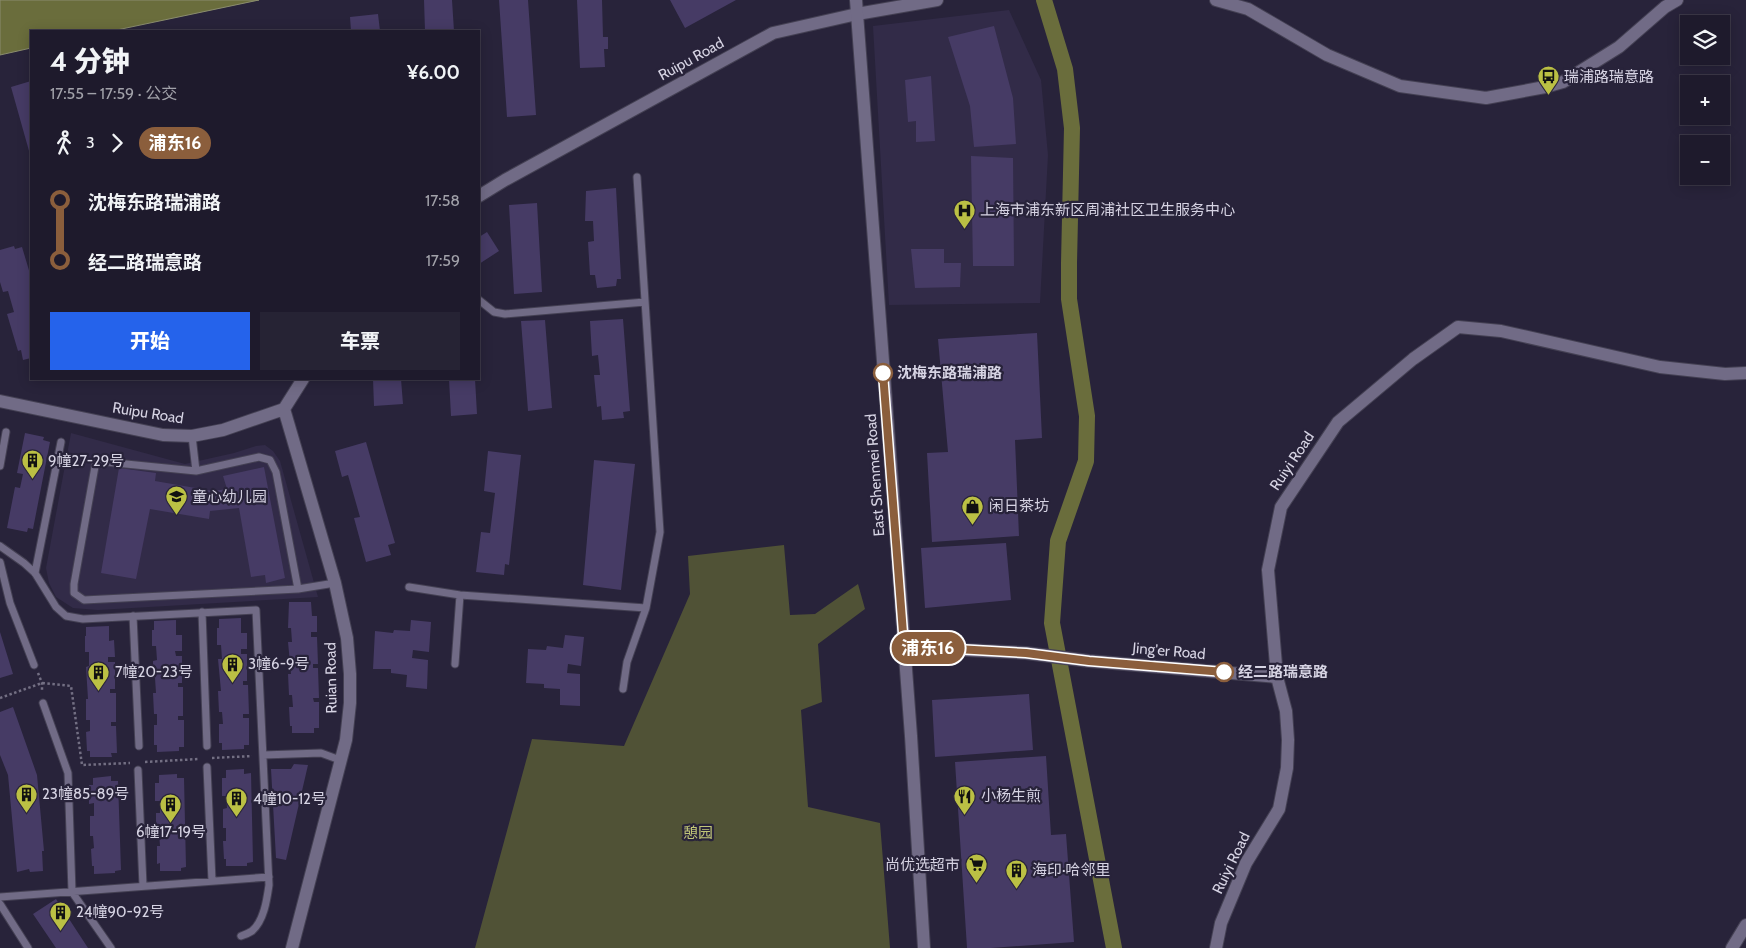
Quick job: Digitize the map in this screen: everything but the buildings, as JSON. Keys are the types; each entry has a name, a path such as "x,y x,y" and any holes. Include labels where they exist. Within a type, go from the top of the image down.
{"street":[{"name":"East Shenmei Road","path":"856,0 904,646 924,948"},
{"name":"Ruipu Road","path":"480,195 773,33 858,14 937,0"},
{"path":"1216,0 1248,9 1327,55 1400,86 1486,98 1563,82 1618,47 1665,7 1677,0"},
{"name":"Ruiyi Road","path":"1216,948 1221,923 1246,863 1279,809 1287,768 1286,711 1277,677 1268,570 1281,507 1338,422 1413,359 1458,327 1501,332 1660,367 1725,374 1746,373"},
{"path":"284,409 302,380"},
{"name":"Ruipu Road","path":"0,401 163,435 192,436 223,430 284,409"},
{"name":"Ruian Road","path":"284,409 335,583 347,638 350,674 346,740 292,948"},
{"name":"Jing'er Road","path":"904,646 1026,653 1089,661 1277,677"},
{"path":"1732,948 1746,925"}],"lane":[{"path":"623,689 627,662 646,608 660,532 637,177"},
{"path":"480,301 494,312 505,314 645,302"},
{"path":"0,466 6,432"},
{"path":"192,436 196,471"},
{"path":"35,573 61,442"},
{"path":"298,588 276,472 270,460 259,457 196,471 96,461 74,584 74,593 84,600 298,588 335,583"},
{"path":"0,546 35,573 56,607 66,616 84,619 256,610 269,877 267,901 260,920 252,931 241,936"},
{"path":"0,562 10,603 34,665"},
{"path":"409,587 460,595 646,608"},
{"path":"455,664 460,595"},
{"path":"202,612 207,746"},
{"path":"134,616 139,746"},
{"path":"43,703 68,772 72,892 111,948"},
{"path":"263,755 321,753 340,760"},
{"path":"207,767 212,881"},
{"path":"138,770 143,886"},
{"path":"0,897 269,877"},
{"path":"0,904 28,948"}],"path":[{"path":"34,665 42,684 43,703"},
{"path":"0,698 42,684 71,686 82,765 263,755"}],"shaded area":[{"path":"0,0 259,0 117,30 30,30 30,48 0,55"},
{"name":"上海市浦东新区周浦社区卫生服务中心","path":"1009,10 1041,80 1048,155 1040,303 889,305 873,26"},
{"name":"童心幼儿园","path":"71,433 185,464 265,445 273,451 280,461 318,597 98,610 73,608 56,597 49,583 46,568"}],"green space":[{"name":"憩园","path":"784,545 790,615 815,614 858,584 865,609 818,644 822,702 801,710 808,807 880,823 890,948 475,948 532,739 624,746 690,594 688,556"}],"waterway":[{"path":"1044,0 1065,69 1072,128 1069,299 1087,416 1086,461 1058,541 1052,623 1114,948"}],"bus line":[{"name":"浦东16","path":"883,373 904,646 1026,653 1089,661 1224,672"}],"place":[{"name":"瑞浦路瑞意路","path":"1548,96"},
{"name":"上海市浦东新区周浦社区卫生服务中心","path":"964,229"},
{"name":"沈梅东路瑞浦路","path":"883,373"},
{"name":"9幢27-29号","path":"32,480"},
{"name":"童心幼儿园","path":"176,516"},
{"name":"闲日茶坊","path":"973,525"},
{"name":"经二路瑞意路","path":"1224,672"},
{"name":"3幢6-9号","path":"232,683"},
{"name":"7幢20-23号","path":"99,691"},
{"name":"23幢85-89号","path":"26,813"},
{"name":"小杨生煎","path":"965,815"},
{"name":"4幢10-12号","path":"237,818"},
{"name":"6幢17-19号","path":"171,823"},
{"name":"尚优选超市","path":"976,884"},
{"name":"海印·哈邻里","path":"1016,889"},
{"name":"24幢90-92号","path":"60,931"}]}
